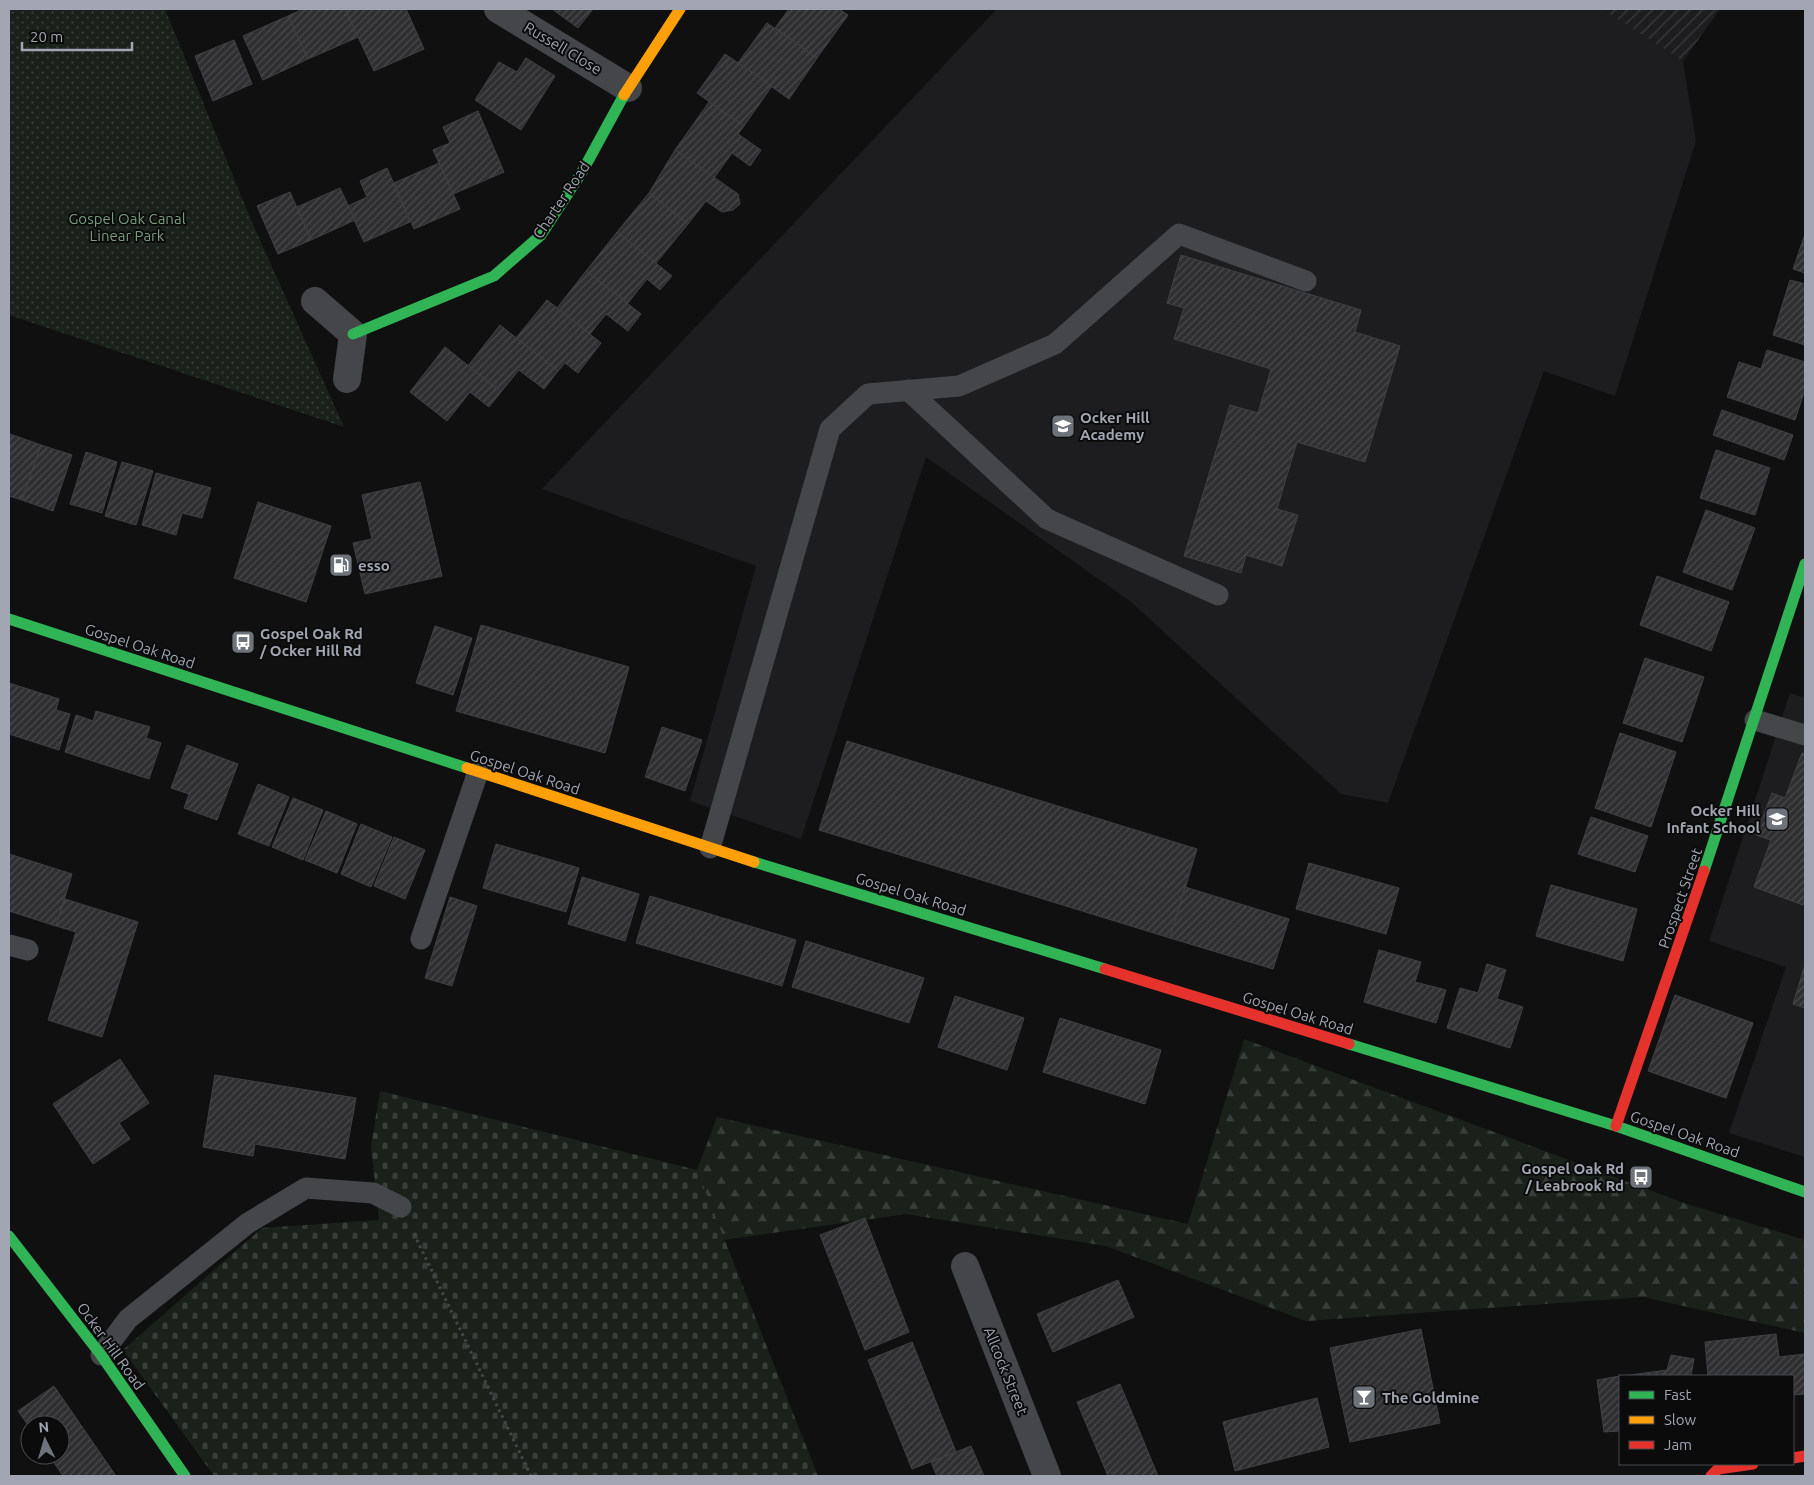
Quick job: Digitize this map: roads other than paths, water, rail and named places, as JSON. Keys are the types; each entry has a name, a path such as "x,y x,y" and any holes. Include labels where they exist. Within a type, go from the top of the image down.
{"main road":[{"name":"Charter Road","path":"353,334 494,276 542,235 582,172 628,88 680,9"},
{"name":"Prospect Street","path":"1616,1126 1724,818 1805,564"},
{"name":"Gospel Oak Road","path":"9,619 710,848 1616,1126 1805,1192"},
{"name":"Ocker Hill Road","path":"9,1236 102,1355 185,1476"},
{"path":"1711,1476 1718,1469 1746,1465"}],"street":[{"name":"Russell Close","path":"498,9 628,88"},
{"path":"315,300 353,334 347,379"},
{"name":"Allcock Street","path":"965,1266 1048,1476"}],"lane":[{"path":"710,848 830,429 868,394 959,386 1055,344 1178,234 1306,281"},
{"path":"908,390 1047,519 1218,595"},
{"path":"1755,720 1805,735"},
{"path":"421,939 478,772"},
{"path":"102,1355 128,1319 248,1223 306,1188 373,1193 401,1207"}],"place":[{"name":"Ocker Hill Academy","path":"1063,426"},
{"name":"esso","path":"341,565"},
{"name":"Gospel Oak Rd / Ocker Hill Rd","path":"243,642"},
{"name":"Ocker Hill Infant School","path":"1777,819"},
{"name":"Gospel Oak Rd / Leabrook Rd","path":"1641,1177"},
{"name":"The Goldmine","path":"1364,1397"}],"park label":[{"name":"Gospel Oak Canal Linear Park","path":"127,226"}]}
